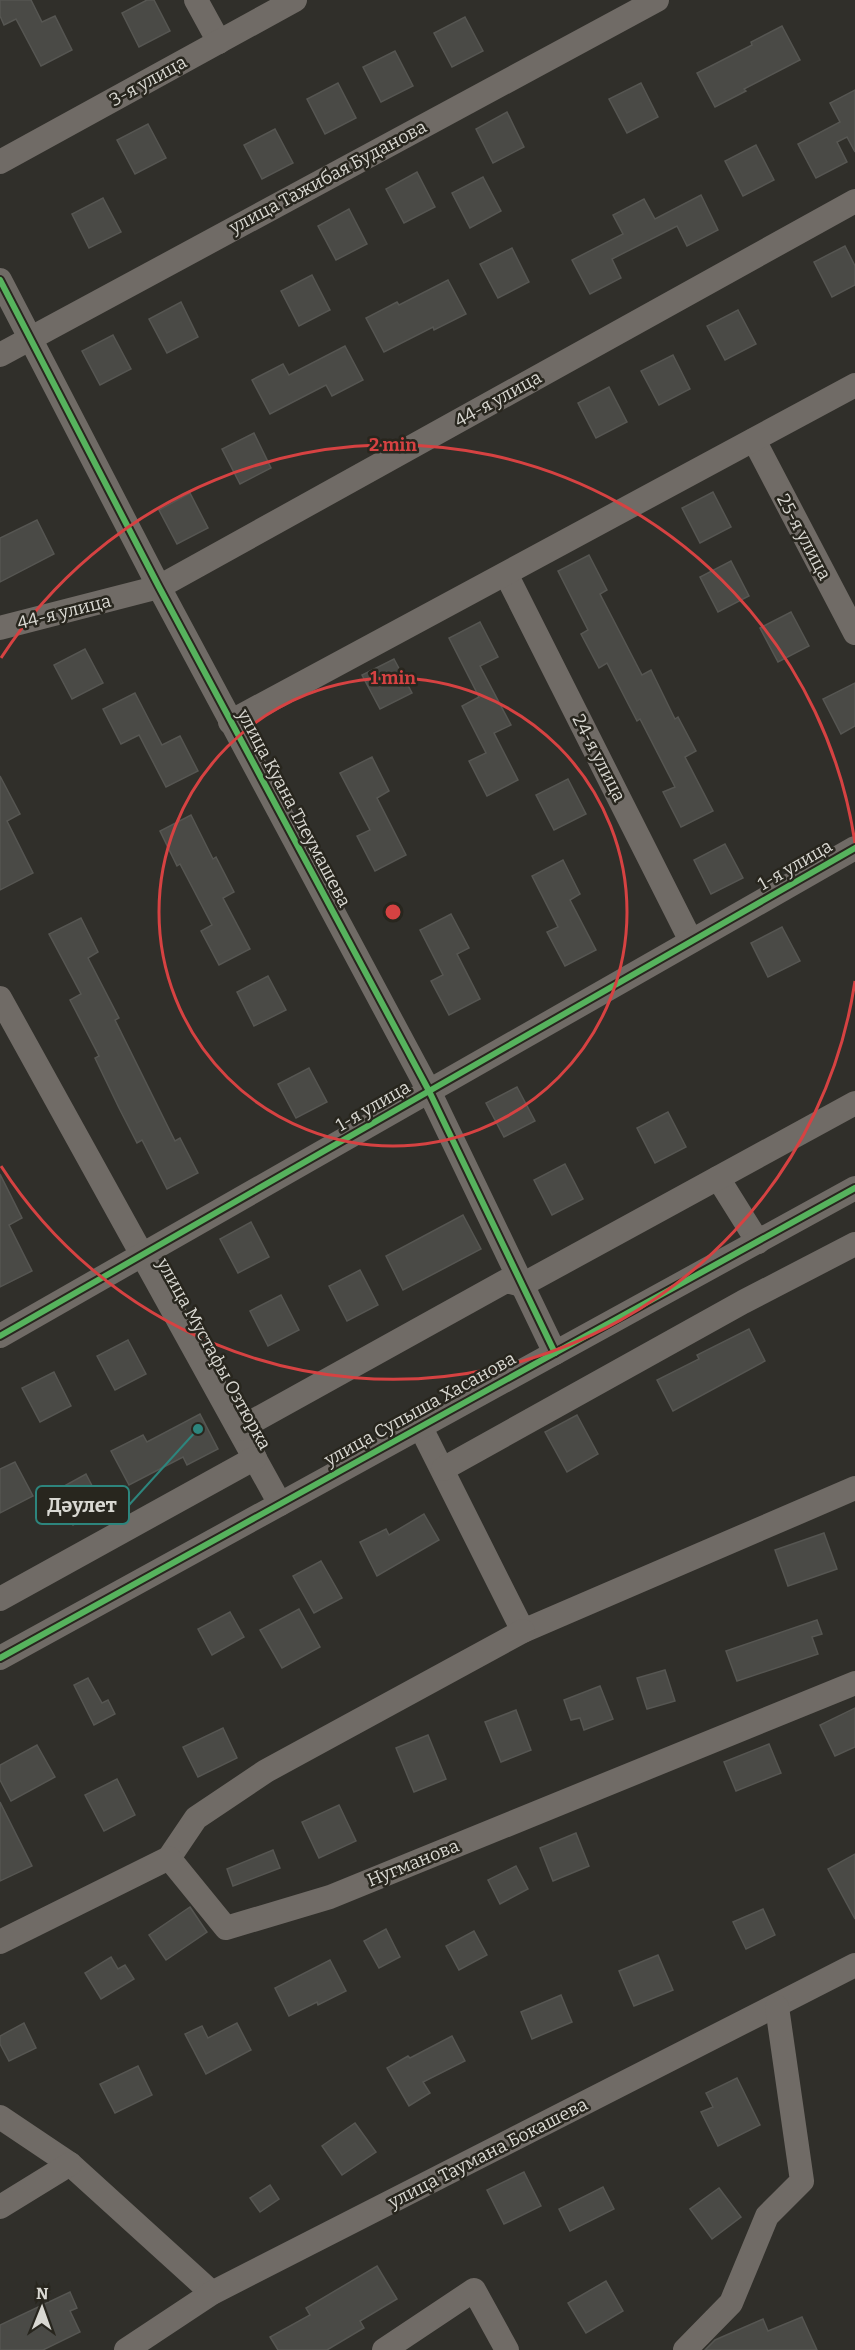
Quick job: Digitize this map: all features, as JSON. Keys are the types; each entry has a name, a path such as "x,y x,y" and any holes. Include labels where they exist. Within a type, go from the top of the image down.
{"street":[{"path":"196,0 219,42"},
{"name":"3-я улица","path":"0,162 295,0"},
{"name":"улица Тажибая Буданова","path":"0,355 657,0"},
{"name":"44-я улица","path":"0,628 159,588 855,201"},
{"name":"улица Куана Тлеумашева","path":"0,280 159,588 429,1091 555,1353"},
{"path":"230,722 855,385"},
{"name":"25-я улица","path":"754,440 855,633"},
{"name":"24-я улица","path":"506,574 691,941"},
{"name":"1-я улица","path":"0,1336 855,848"},
{"name":"улица Мустафы Озтюрка","path":"0,998 280,1504"},
{"path":"239,1430 506,1281 522,1285 855,1103"},
{"path":"718,1178 758,1242"},
{"name":"улица Супыша Хасанова","path":"0,1658 420,1425 855,1188"},
{"path":"443,1469 743,1302 855,1244"},
{"path":"420,1425 524,1631"},
{"path":"0,1599 255,1458"},
{"path":"0,1942 169,1858 196,1818 266,1771 524,1631 855,1488"},
{"name":"Нугманова","path":"169,1858 226,1928 330,1897 855,1683"},
{"name":"улица Таумана Бокашева","path":"141,2346 212,2293 777,2007 855,1965"},
{"path":"685,2350 731,2303 767,2216 802,2181 777,2007"},
{"path":"0,2117 70,2164 212,2293"},
{"path":"0,2207 70,2164"},
{"path":"384,2350 474,2290 507,2350"}],"building":[{"path":"0,0 31,0 42,22 55,16 72,50 41,66 16,19 4,25 0,16"},
{"path":"147,0 154,0 170,31 139,47 122,13"},
{"path":"465,17 483,51 452,67 434,33"},
{"path":"782,26 800,60 715,107 697,73 752,45 751,42"},
{"path":"395,51 413,86 381,102 363,67"},
{"path":"338,83 356,118 325,134 307,99"},
{"path":"641,83 658,117 627,133 609,99"},
{"path":"855,90 855,152 847,137 837,142 847,162 816,178 798,144 840,122 830,103"},
{"path":"507,112 524,147 493,163 476,129"},
{"path":"148,124 166,158 135,174 117,140"},
{"path":"275,129 293,163 262,179 244,145"},
{"path":"756,145 774,180 743,196 725,161"},
{"path":"417,172 435,207 404,223 386,189"},
{"path":"483,177 501,211 470,228 452,193"},
{"path":"701,195 718,230 687,246 677,226 612,259 621,278 590,294 572,260 623,234 613,215 644,199 655,219"},
{"path":"103,198 121,232 89,248 72,214"},
{"path":"349,209 367,244 336,260 318,226"},
{"path":"845,246 855,266 855,285 832,297 814,262"},
{"path":"512,248 529,282 498,298 480,264"},
{"path":"312,275 330,310 299,326 281,291"},
{"path":"448,280 466,314 434,330 433,327 384,352 366,318 397,302 399,305"},
{"path":"181,302 198,337 167,353 149,319"},
{"path":"738,310 756,344 725,360 707,326"},
{"path":"113,335 131,369 100,385 82,351"},
{"path":"345,346 363,380 332,396 326,385 270,414 252,380 283,364 289,375"},
{"path":"673,355 690,389 659,405 641,371"},
{"path":"609,387 627,422 596,438 578,403"},
{"path":"254,433 271,468 240,484 222,449"},
{"path":"713,492 731,527 700,543 682,508"},
{"path":"190,493 208,528 177,544 159,510"},
{"path":"37,520 54,554 0,582 0,538"},
{"path":"589,555 607,590 600,594 642,675 651,670 675,719 678,717 696,751 685,757 713,811 681,827 663,792 675,787 640,719 637,721 607,663 599,668 581,634 588,630 558,571"},
{"path":"731,561 749,596 718,612 700,577"},
{"path":"791,612 809,646 778,662 760,628"},
{"path":"480,622 498,657 480,666 511,725 494,733 518,780 487,796 469,761 486,753 462,706 479,697 449,638"},
{"path":"85,649 103,683 72,699 54,665"},
{"path":"394,659 412,693 380,709 362,675"},
{"path":"855,683 855,726 841,734 823,699"},
{"path":"135,693 162,745 180,736 198,771 166,787 139,735 121,744 103,709"},
{"path":"372,757 389,791 377,798 406,855 375,871 357,836 370,830 340,773"},
{"path":"0,776 20,814 7,821 33,873 0,890"},
{"path":"568,779 586,814 554,830 536,795"},
{"path":"191,815 213,859 216,857 234,892 223,898 250,949 219,965 201,931 212,925 180,864 177,866 160,831"},
{"path":"725,844 743,878 711,894 694,860"},
{"path":"563,860 580,894 570,900 596,950 565,966 547,932 558,927 532,876"},
{"path":"451,914 469,948 457,954 480,999 449,1015 431,981 443,975 420,930"},
{"path":"81,918 98,952 88,958 119,1018 115,1020 175,1141 180,1138 198,1173 167,1189 142,1140 137,1143 95,1058 99,1056 70,1000 81,994 49,934"},
{"path":"782,927 800,961 768,977 751,943"},
{"path":"268,976 286,1010 254,1026 237,992"},
{"path":"309,1068 327,1102 296,1118 278,1084"},
{"path":"517,1087 535,1121 504,1137 486,1103"},
{"path":"668,1112 686,1147 655,1163 637,1128"},
{"path":"565,1164 583,1199 552,1215 534,1180"},
{"path":"0,1174 22,1218 9,1225 32,1271 0,1287"},
{"path":"463,1215 481,1249 403,1290 386,1256"},
{"path":"251,1222 269,1257 238,1273 220,1239"},
{"path":"360,1270 378,1305 347,1321 329,1286"},
{"path":"281,1295 299,1330 268,1346 250,1311"},
{"path":"749,1329 765,1361 673,1411 657,1380 699,1359 697,1355"},
{"path":"128,1340 146,1374 115,1390 97,1356"},
{"path":"54,1372 71,1406 40,1422 22,1388"},
{"path":"200,1414 218,1449 187,1465 183,1457 129,1485 111,1451 143,1435 147,1442"},
{"path":"577,1415 598,1454 567,1472 545,1432"},
{"path":"15,1462 33,1496 0,1513 0,1469"},
{"path":"86,1474 104,1509 73,1525 55,1491"},
{"path":"424,1514 439,1540 377,1576 360,1542 386,1529 389,1535"},
{"path":"824,1533 837,1569 788,1586 775,1550"},
{"path":"321,1561 342,1598 314,1613 293,1576"},
{"path":"299,1609 320,1647 282,1668 260,1630"},
{"path":"230,1612 244,1637 212,1655 198,1629"},
{"path":"817,1620 822,1634 812,1637 818,1654 737,1681 726,1651"},
{"path":"665,1670 675,1701 647,1709 637,1678"},
{"path":"88,1678 102,1703 108,1700 115,1714 94,1725 74,1685"},
{"path":"600,1686 613,1719 584,1730 580,1718 571,1720 564,1700"},
{"path":"855,1708 855,1747 835,1756 820,1725"},
{"path":"516,1710 531,1750 501,1762 485,1722"},
{"path":"223,1728 237,1758 198,1777 183,1747"},
{"path":"428,1735 446,1779 414,1792 396,1748"},
{"path":"769,1744 781,1773 736,1791 724,1762"},
{"path":"37,1745 55,1777 11,1801 0,1780 0,1765"},
{"path":"117,1779 135,1815 104,1831 85,1795"},
{"path":"0,1802 32,1866 0,1881"},
{"path":"339,1805 356,1841 319,1858 302,1822"},
{"path":"576,1833 589,1866 553,1881 540,1848"},
{"path":"273,1850 280,1868 233,1886 227,1869"},
{"path":"855,1854 855,1919 828,1869"},
{"path":"516,1866 528,1889 500,1904 488,1880"},
{"path":"190,1907 207,1932 166,1960 149,1935"},
{"path":"763,1909 775,1935 746,1949 733,1922"},
{"path":"386,1929 400,1957 379,1968 364,1941"},
{"path":"474,1931 487,1955 459,1970 446,1946"},
{"path":"658,1955 673,1990 634,2006 619,1971"},
{"path":"111,1957 118,1969 125,1965 134,1979 101,1999 85,1973"},
{"path":"330,1960 346,1991 289,2016 275,1988"},
{"path":"561,1995 572,2022 532,2039 521,2012"},
{"path":"24,2023 36,2048 9,2061 0,2044 0,2036"},
{"path":"237,2023 251,2050 206,2074 185,2034 202,2026 208,2038"},
{"path":"452,2036 465,2061 423,2082 430,2093 409,2106 387,2068"},
{"path":"138,2066 152,2095 115,2113 100,2084"},
{"path":"737,2078 760,2125 718,2146 701,2112 713,2107 706,2093"},
{"path":"355,2123 376,2152 342,2175 322,2146"},
{"path":"524,2172 541,2206 504,2224 487,2190"},
{"path":"270,2185 279,2199 260,2212 250,2198"},
{"path":"603,2187 614,2209 570,2231 559,2209"},
{"path":"719,2188 741,2217 712,2239 690,2209"},
{"path":"377,2266 397,2299 360,2321 364,2328 327,2350 278,2350 270,2337 310,2315 306,2308"},
{"path":"606,2281 623,2311 586,2333 568,2303"},
{"path":"70,2292 77,2308 70,2311 80,2332 43,2350 0,2350 0,2325"},
{"path":"802,2317 817,2350 705,2350 715,2340 763,2319 768,2331"}],"cycle path":[{"path":"0,280 159,587 429,1091 555,1353"},
{"path":"0,1336 855,848"},
{"path":"0,1658 855,1188"}],"place":[{"name":"Дәулет","path":"198,1429"}]}
